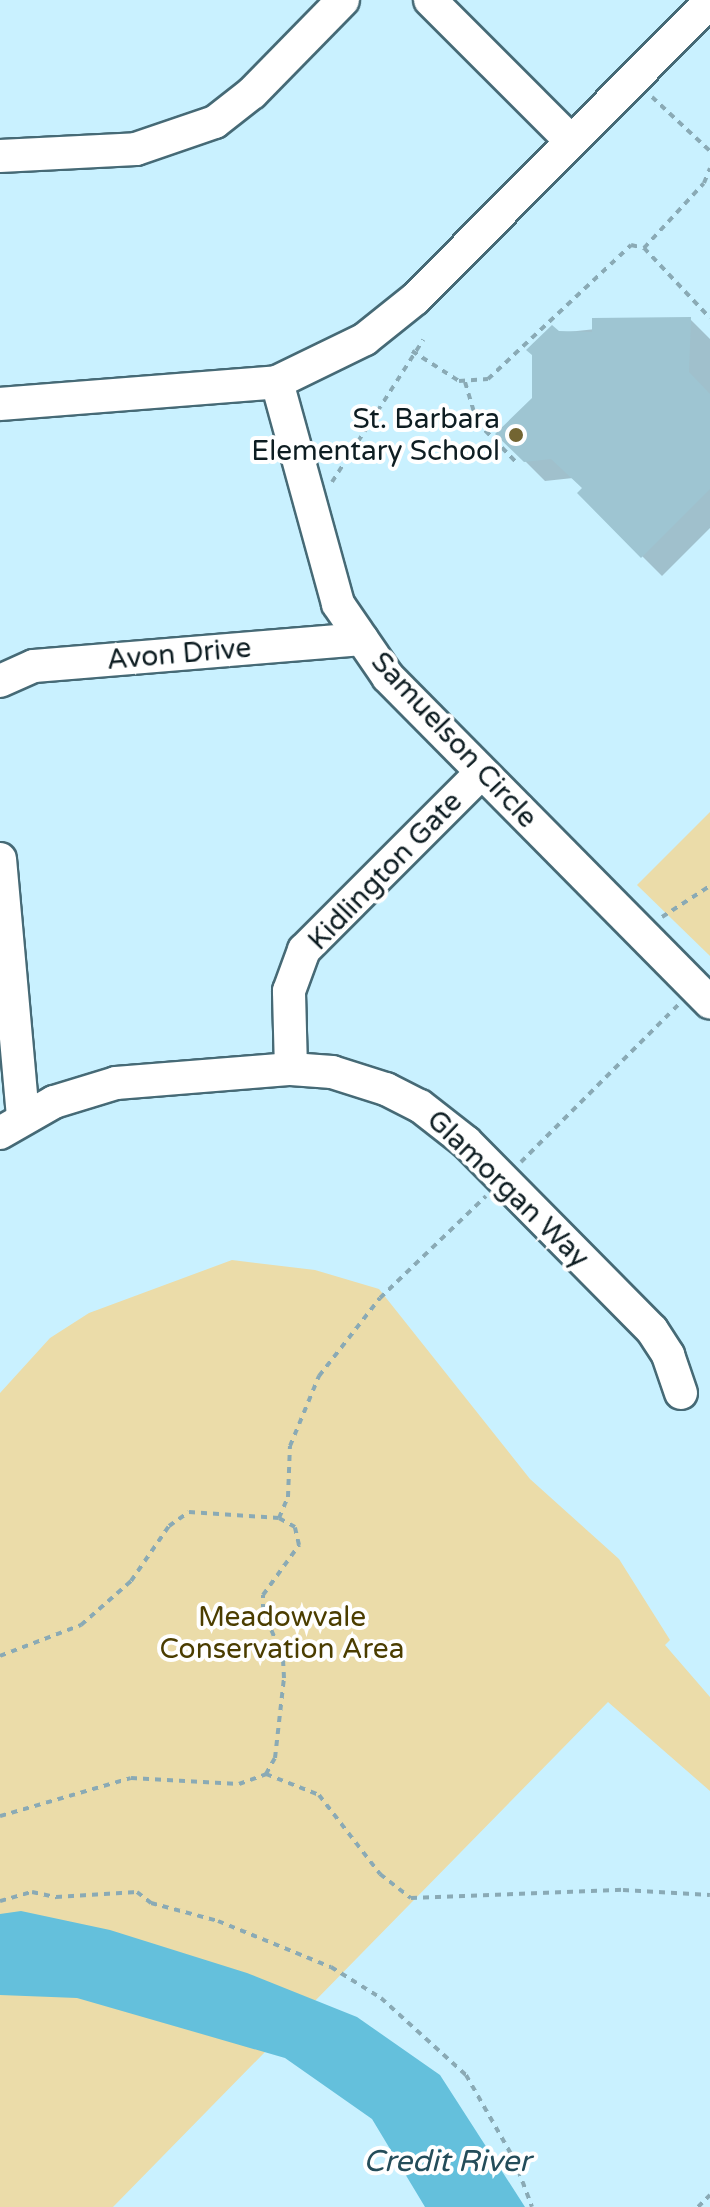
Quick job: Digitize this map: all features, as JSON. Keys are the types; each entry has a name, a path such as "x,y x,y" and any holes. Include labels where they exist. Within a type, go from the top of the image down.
{"street":[{"path":"0,156 136,149 215,122 252,93 343,0"},
{"path":"430,0 571,141"},
{"path":"0,404 277,382 365,339 394,316 710,2"},
{"name":"Samuelson Circle","path":"277,382 338,604 388,677 642,935 697,1000"},
{"name":"Avon Drive","path":"0,681 34,666 362,639"},
{"name":"Kidlington Gate","path":"291,1069 289,991 304,950 481,773"},
{"path":"0,859 11,1125"},
{"name":"Glamorgan Way","path":"11,1125 79,1092 116,1083 291,1069 332,1072 386,1089 420,1106 466,1142 652,1330 672,1364 681,1393"}],"path":[{"path":"634,78 710,151"},
{"path":"644,248 704,183 710,168"},
{"path":"412,351 445,376 465,382 488,379 631,245 644,248 710,318"},
{"path":"312,510 412,351 423,340"},
{"path":"465,382 477,422 516,462"},
{"path":"642,935 710,886"},
{"path":"514,1169 697,1000"},
{"path":"279,1518 288,1497 290,1446 319,1376 380,1298 495,1188"},
{"path":"0,1656 81,1625 131,1581 169,1526 189,1512 279,1518 295,1527 299,1545 263,1595 263,1610 283,1658 284,1678 275,1758 266,1774 239,1784 131,1778 0,1816"},
{"path":"266,1774 319,1795 380,1874 411,1898 623,1890 710,1895"},
{"path":"0,1901 32,1892 56,1897 137,1892 151,1903 218,1921 331,1967 381,1998 466,2075 514,2159 532,2207"},
{"path":"698,2207 710,2195"}],"green space":[{"path":"710,812 710,956 637,885"},
{"name":"Meadowvale Conservation Area","path":"232,1260 315,1270 379,1289 530,1479 619,1559 670,1640 665,1645 710,1697 710,1791 608,1702 113,2207 0,2207 0,1393 50,1338 89,1313"}],"water":[{"name":"Credit River","path":"21,1911 110,1930 247,1973 357,2017 440,2075 525,2207 425,2207 372,2119 285,2058 77,1998 0,1995 0,1914"}],"building":[{"path":"691,317 689,372 710,394 710,489 641,558 577,493 582,488 551,459 524,462 495,434 532,398 532,355 526,350 552,325 559,331 592,332 592,318"}],"place":[{"name":"St. Barbara Elementary School","path":"516,435"}]}
